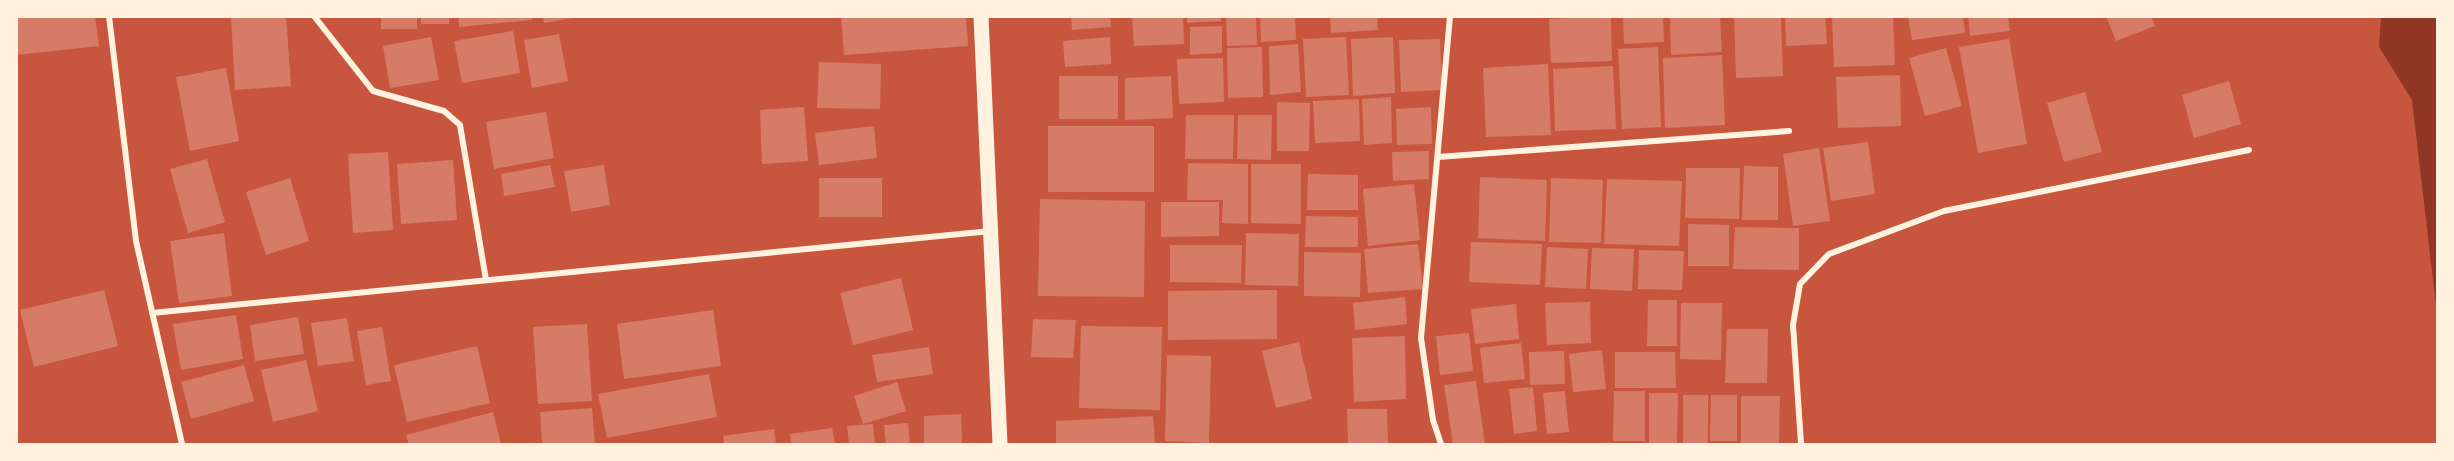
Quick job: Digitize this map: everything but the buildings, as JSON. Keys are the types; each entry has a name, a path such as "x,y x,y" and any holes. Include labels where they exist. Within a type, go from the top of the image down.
{"main road":[{"path":"981,16 1000,444"}],"street":[{"path":"109,16 136,241 182,444"},
{"path":"314,16 373,91 444,111 460,125 486,280"},
{"path":"1441,444 1433,420 1420,338 1450,16"},
{"path":"1438,157 1789,131"},
{"path":"1801,444 1793,326 1800,284 1829,254 1944,211 2249,150"},
{"path":"152,313 991,231"}],"shaded area":[{"path":"2381,17 2437,17 2437,314 2412,100 2379,47"}]}
